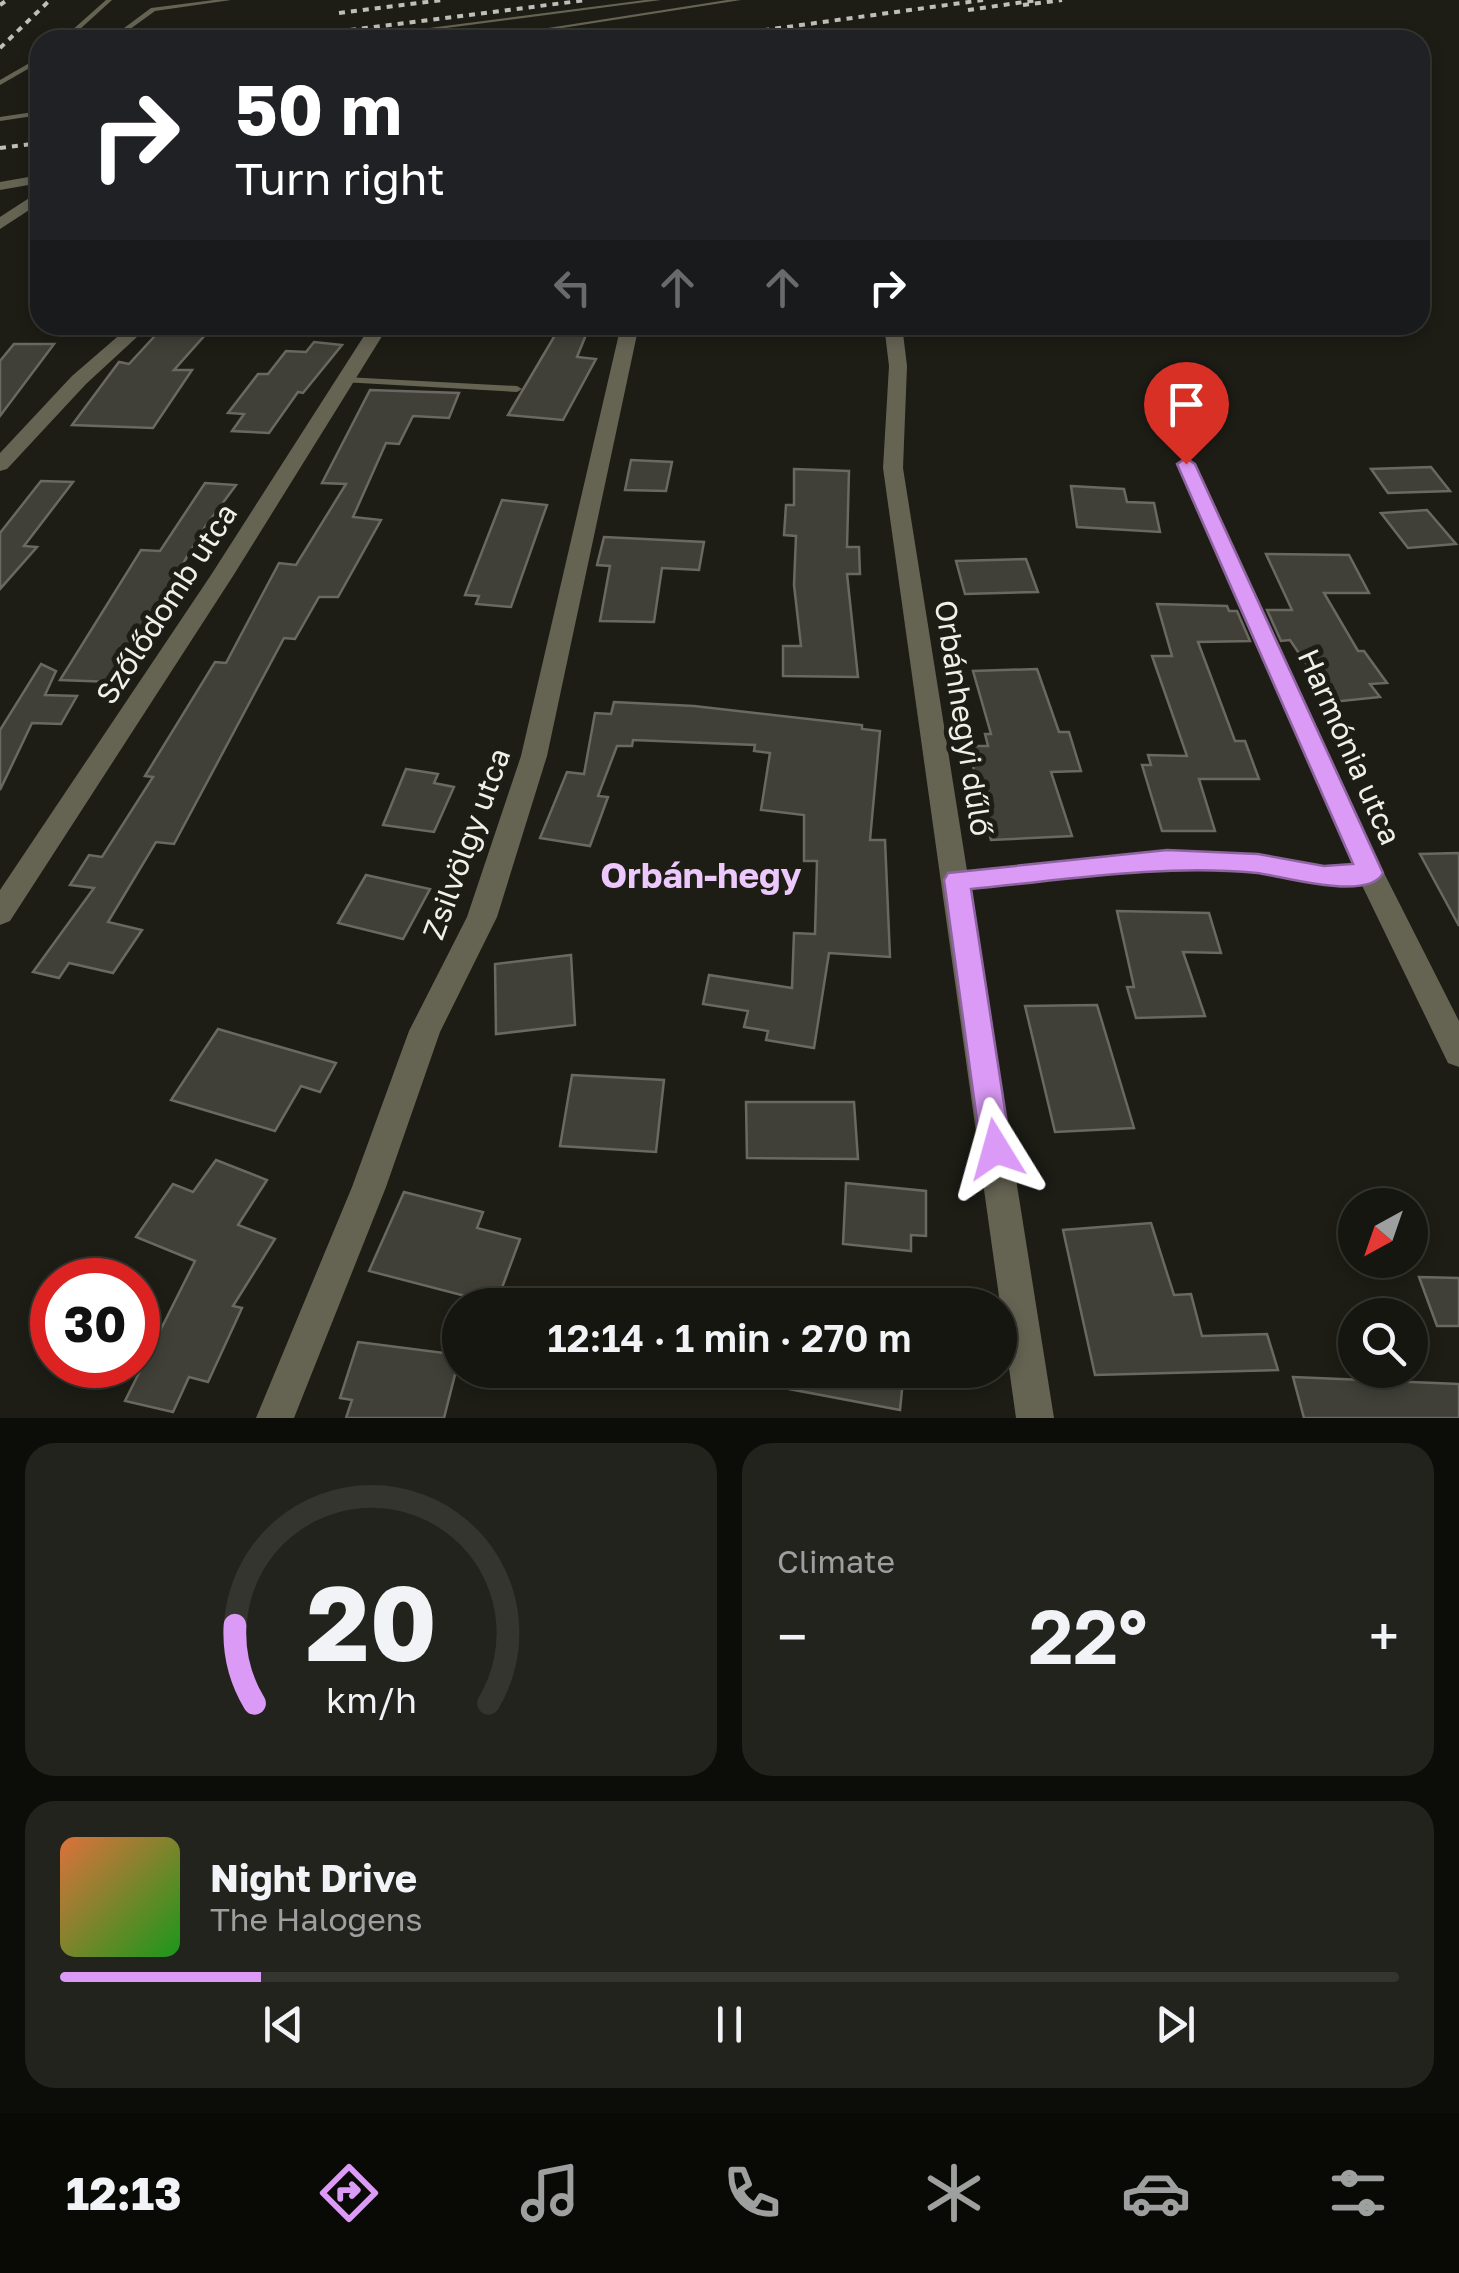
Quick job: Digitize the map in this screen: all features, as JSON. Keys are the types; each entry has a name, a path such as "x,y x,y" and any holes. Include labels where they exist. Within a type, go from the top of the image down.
{"street":[{"path":"0,186 30,181"},
{"path":"0,224 30,203"},
{"path":"0,465 79,380 130,335"},
{"name":"Szőlődomb utca","path":"0,913 374,335"},
{"name":"Zsilvölgy utca","path":"274,1418 369,1187 425,1031 482,917 534,756 628,335"},
{"name":"Orbánhegyi dűlő","path":"894,335 898,366 893,468 1035,1418"},
{"name":"Harmónia utca","path":"1186,464 1370,873 1459,1052"}],"lane":[{"path":"75,30 109,0"},
{"path":"125,30 161,0"},
{"path":"153,9 228,0"},
{"path":"420,30 658,0"},
{"path":"540,30 738,0"},
{"path":"0,83 30,65"},
{"path":"0,119 30,114"},
{"path":"346,380 517,389"},
{"path":"957,880 1167,860 1258,864 1324,876 1370,873"}],"building":[{"path":"156,335 205,335 174,370 192,370 153,428 72,425 119,362 129,364"},
{"path":"555,335 586,335 577,357 596,359 563,420 508,415"},
{"path":"314,342 342,345 303,393 298,392 269,433 232,431 244,414 228,413 258,374 268,374 286,351 306,352"},
{"path":"14,344 54,344 0,416 0,361"},
{"path":"370,390 459,393 449,418 413,416 399,444 386,443 353,517 381,520 338,597 319,597 295,639 284,638 174,844 156,842 108,922 142,930 113,973 69,963 59,978 33,972 94,888 70,885 89,855 102,857 153,777 145,776 215,662 226,663 279,563 296,565 346,484 322,483"},
{"path":"631,460 672,462 666,491 625,490"},
{"path":"1431,467 1450,491 1388,493 1371,469"},
{"path":"794,469 849,471 847,547 859,547 860,574 847,574 858,677 783,676 783,646 801,646 794,585 796,536 784,535 786,505 794,505"},
{"path":"41,481 73,482 24,546 37,547 0,589 0,533"},
{"path":"205,483 236,485 205,527 112,682 60,680 141,550 160,551"},
{"path":"1071,486 1124,489 1127,502 1154,503 1160,532 1077,527"},
{"path":"502,500 547,505 511,607 476,604 479,596 465,595"},
{"path":"1427,510 1456,544 1408,548 1381,513"},
{"path":"604,537 704,542 699,570 662,568 654,622 600,621 610,566 597,565"},
{"path":"1266,554 1349,555 1369,593 1324,593 1358,651 1364,651 1387,683 1370,684 1380,697 1332,702 1290,640 1281,641 1267,610 1292,610"},
{"path":"1026,559 1038,592 965,594 956,561"},
{"path":"1157,604 1227,606 1229,611 1237,611 1250,641 1198,642 1235,741 1245,741 1259,779 1199,779 1215,831 1162,831 1142,765 1151,765 1148,755 1187,756 1152,656 1172,656"},
{"path":"41,664 56,671 45,695 77,696 61,724 32,723 0,790 0,730"},
{"path":"1037,669 1059,732 1069,732 1081,771 1051,772 1072,836 991,840 968,746 988,746 985,734 991,734 973,671"},
{"path":"614,702 694,706 862,725 862,729 880,731 870,840 885,840 890,957 829,953 814,1048 766,1040 768,1031 744,1027 748,1011 703,1004 709,975 792,988 794,933 815,934 817,861 804,861 804,815 761,810 770,753 754,751 755,745 633,740 632,746 617,746 598,796 608,797 590,846 540,838 567,772 584,774 595,713 611,714"},
{"path":"406,769 438,774 434,783 454,787 434,832 383,825"},
{"path":"1459,853 1459,926 1420,854"},
{"path":"366,875 430,889 403,939 338,923"},
{"path":"1117,911 1209,913 1221,953 1183,952 1205,1016 1136,1018 1127,987 1134,987"},
{"path":"571,955 575,1025 496,1034 495,964"},
{"path":"1097,1005 1134,1128 1055,1132 1025,1006"},
{"path":"218,1029 336,1063 320,1092 301,1086 275,1131 171,1100"},
{"path":"572,1075 664,1080 656,1152 560,1146"},
{"path":"746,1102 854,1102 858,1159 747,1158"},
{"path":"216,1160 267,1180 238,1225 275,1239 233,1306 242,1308 208,1382 189,1377 173,1412 125,1401 132,1388 160,1388 160,1331 195,1261 136,1237 173,1184 193,1192"},
{"path":"846,1183 926,1191 926,1236 911,1235 911,1251 843,1244"},
{"path":"404,1192 483,1212 477,1228 520,1239 502,1288 442,1290 369,1271"},
{"path":"1151,1223 1174,1295 1191,1294 1202,1336 1267,1334 1278,1370 1095,1375 1063,1230"},
{"path":"1419,1278 1459,1278 1459,1326 1437,1326"},
{"path":"358,1342 442,1353 442,1388 452,1388 444,1418 346,1418 352,1400 340,1398"},
{"path":"1293,1377 1338,1379 1338,1388 1459,1384 1459,1418 1304,1418"},
{"path":"784,1388 902,1388 900,1410"}],"railway":[{"path":"0,5 7,0"},
{"path":"0,48 50,0"},
{"path":"339,13 443,0"},
{"path":"350,30 587,0"},
{"path":"765,30 983,0"},
{"path":"968,10 1038,0"},
{"path":"1023,5 1062,0"},
{"path":"0,148 30,144"}],"district":[{"name":"Orbán-hegy","path":"701,876"}],"route":[{"path":"996,1149 957,880 1167,860 1258,864 1324,876 1370,873 1186,464"}]}
